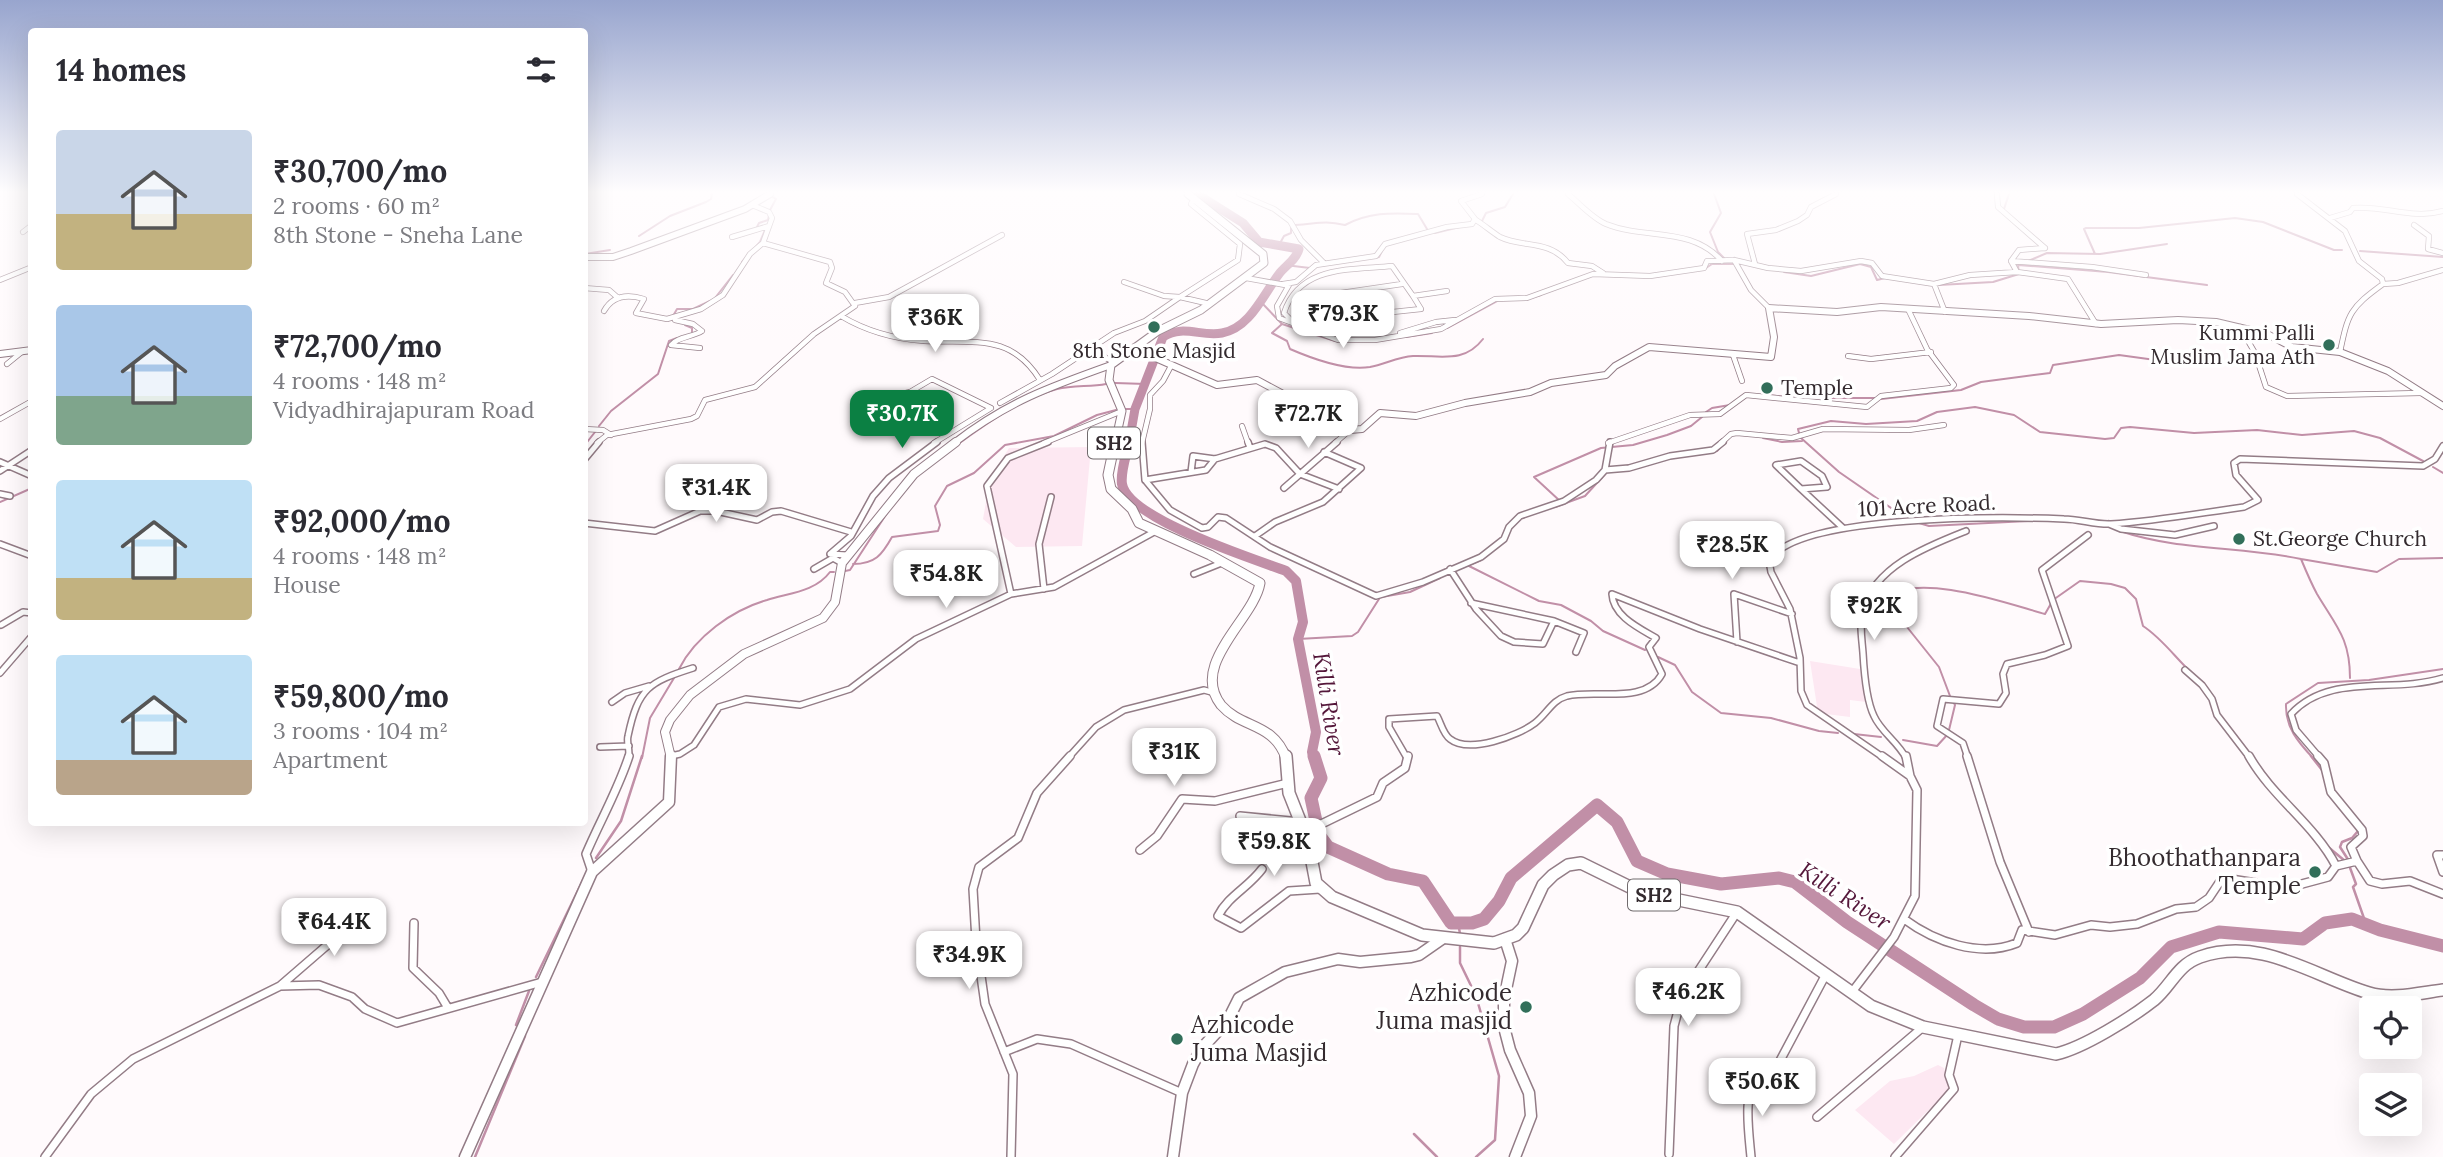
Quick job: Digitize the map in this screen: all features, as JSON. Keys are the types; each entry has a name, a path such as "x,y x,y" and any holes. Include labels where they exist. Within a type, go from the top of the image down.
{"main road":[{"path":"588,257 613,257 639,248"},
{"path":"465,1157 592,872 669,802 671,756 665,732 677,710 690,695 744,654 823,618 835,602 842,563 847,555 914,474 1004,405 1112,363 1158,331 1210,304 1264,262 1263,254 1255,248"},
{"path":"1133,348 1217,385 1257,380 1350,430 1362,429 1380,413 1416,416 1465,403 1530,392 1551,383 1606,375 1615,366 1649,347 1768,358 1773,355 1774,337 1769,308 1826,312 1881,307 2029,316 2096,324 2178,320 2240,327 2267,334 2292,347 2340,352 2388,371 2443,406"},
{"path":"0,354 28,350"},
{"name":"SH2","path":"1112,363 1109,380 1122,411 1108,475 1111,489 1132,509 1139,523 1253,576 1261,587 1226,636 1216,669 1215,693"},
{"path":"1215,693 1222,706 1274,736 1285,753 1290,799 1306,828 1320,888 1332,897 1422,935 1494,943 1505,939 1512,961 1504,999 1504,1027 1510,1050 1529,1093 1531,1116 1515,1157"},
{"name":"SH2","path":"1505,939 1523,928 1543,885 1561,869 1575,863 1590,866 1640,892 1737,912 1871,1006 1923,1027 2056,1054 2073,1050 2155,999 2187,962 2200,957 2244,951 2272,955 2371,992 2405,996 2443,990"},
{"path":"1173,1157 1182,1093 1193,1064 1202,1048 1228,1020 1239,998 1285,972 1338,959 1360,962 1419,955 1442,939"}],"street":[{"path":"673,318 697,312 723,295 757,248"},
{"path":"776,248 830,262 832,268 826,283 843,290 855,303"},
{"path":"855,303 889,297 978,248"},
{"path":"847,555 830,554 848,541 875,494 893,474 991,408 1004,405 1114,333 1145,321 1220,274 1238,260 1240,248"},
{"path":"1308,248 1324,263"},
{"path":"1284,284 1296,282 1313,266 1376,256 1382,248"},
{"path":"1545,248 1557,252 1568,263 1590,265 1604,274"},
{"path":"1708,248 1717,253 1722,261"},
{"path":"1751,248 1755,264"},
{"path":"2011,261 2019,250 2045,248"},
{"path":"2353,248 2359,261 2382,279 2383,284"},
{"path":"1284,284 1277,306 1279,318 1338,340 1375,340 1425,332 1460,319 1495,299 1527,298 1574,280 1604,274 1650,276 1704,268 1707,261 1801,271 1861,261 1872,263 1882,276 1934,284 1970,275 2017,272 2068,279 2096,324"},
{"path":"2011,261 2078,265 2146,275"},
{"path":"2011,261 2017,272"},
{"path":"1736,262 1751,290 1769,308"},
{"path":"1402,284 1334,294 1324,298 1320,304 1355,316 1421,309 1392,266 1314,276 1298,288 1286,304 1284,313 1287,317 1335,336 1381,337 1436,322 1460,319"},
{"path":"0,280 28,269"},
{"path":"2340,352 2347,316 2365,297 2383,284 2398,283 2443,270"},
{"path":"1246,278 1298,288"},
{"path":"1124,282 1164,296 1210,304"},
{"path":"1934,284 1945,312"},
{"path":"588,288 609,290 617,297"},
{"path":"1413,296 1447,291"},
{"path":"604,311 609,301 617,297 644,298 636,313 673,318 693,324 702,331 695,337 674,341 671,345 700,348"},
{"path":"588,455 595,445 611,435 691,419 697,416 705,400 752,389 814,334 854,307 855,303"},
{"path":"1171,366 1163,381 1150,395 1150,409 1142,437 1145,480 1170,510 1194,526 1208,527 1218,517 1226,518 1278,551 1376,596 1423,582 1484,555 1504,539 1509,527 1520,516 1562,502 1596,480 1605,470 1608,442 1690,415 1720,414 1746,395 1867,407 1881,396 1951,388 1954,385 1918,338 1908,309"},
{"path":"841,316 859,327 909,339 976,339 994,343 1017,354 1040,380"},
{"path":"2240,327 2255,353 2266,387 2287,396 2421,393"},
{"path":"1088,349 1112,363"},
{"path":"7,364 23,351"},
{"path":"1848,356 1871,359 1931,352"},
{"path":"1733,355 1742,381"},
{"path":"860,418 881,400 910,392 932,379 991,408"},
{"path":"0,419 28,403"},
{"path":"1011,594 987,486 1008,458 1122,411"},
{"path":"1605,470 1629,468 1653,459 1713,450 1734,433 1801,437 1823,429 1909,430 1944,425"},
{"path":"1242,426 1250,448"},
{"path":"588,429 603,430 611,435"},
{"path":"1284,488 1350,430"},
{"path":"1191,472 1193,456 1215,459 1265,444 1276,447 1300,474 1339,489"},
{"name":"101 Acre Road.","path":"1910,776 1807,705 1801,691 1800,663 1792,614 1771,570 1770,558 1784,547 1805,537 1873,524 2050,519 2110,525 2245,507 2259,501 2234,471 2234,463 2240,459 2420,466 2435,458 2443,446"},
{"path":"1255,536 1269,523 1311,509 1362,468 1324,452"},
{"path":"0,471 28,453"},
{"path":"1145,480 1206,470 1215,459"},
{"path":"1799,489 1826,487 1822,476 1801,461 1776,465 1799,489 1843,528"},
{"path":"0,462 28,474"},
{"path":"0,494 10,496"},
{"path":"1044,589 1039,544 1051,497"},
{"path":"588,523 655,531 700,511 716,511 757,520 772,512 781,512 851,532"},
{"path":"2110,525 2175,535 2214,526"},
{"path":"1851,993 1894,937 1904,919 1915,896 1917,870 1917,790 1910,776 1906,753 1877,723 1868,704 1868,690 1862,669 1863,607 1873,589 1887,573 1931,547 1966,531"},
{"path":"671,756 680,756 694,746 719,707 746,699 800,705 850,689 916,639 1011,594 1054,587 1154,532"},
{"path":"2029,932 2000,862 1963,743 1937,726 1943,699 1999,704 2006,693 2003,674 2007,664 2045,656 2068,646 2042,570 2088,535"},
{"path":"0,544 28,554"},
{"path":"814,569 833,558 842,563"},
{"path":"1194,574 1224,562"},
{"path":"1450,569 1471,603 1495,629 1511,641 1543,644 1554,621"},
{"path":"1240,816 1306,828 1377,797 1383,783 1405,768 1408,756 1390,729 1389,719 1437,716 1446,736 1453,743 1476,745 1511,737 1538,722 1548,706 1565,697 1636,690 1657,683 1662,674 1650,648 1656,638 1621,614 1612,602 1611,594 1800,663"},
{"path":"1737,642 1734,594 1792,614"},
{"path":"1471,603 1554,621 1584,634 1576,652"},
{"path":"1,625 23,612 28,613"},
{"path":"0,673 28,641"},
{"path":"592,872 586,854 607,804 621,780 630,752 627,739 642,693 664,677 693,668"},
{"path":"2185,670 2202,685 2212,699 2217,715 2242,745 2253,764 2328,850 2336,866"},
{"path":"2443,678 2388,687 2332,687 2312,696 2291,713 2296,730 2324,763 2331,792 2362,830 2362,836 2351,847 2352,864 2370,881 2382,884 2410,881 2443,894"},
{"path":"612,702 637,688 649,686"},
{"path":"1011,1157 1013,1074 985,1004 976,941 973,889 979,867 1018,838 1037,793 1096,727 1124,710 1205,690 1215,693"},
{"path":"600,747 629,746"},
{"path":"1140,850 1157,836 1182,799 1215,801 1290,783"},
{"path":"2443,855 2437,855 2443,872"},
{"path":"1904,919 1934,938 1972,947 2012,946 2019,942 2022,930 2058,935 2091,925 2110,927 2137,924 2176,909 2196,907 2208,898 2219,883 2231,878 2276,887 2299,887 2328,877 2336,866 2352,864"},
{"path":"1262,869 1255,880 1230,898 1218,916 1235,928 1241,928 1275,899 1293,889 1308,891 1320,888"},
{"path":"46,1157 91,1094 133,1059 280,986 369,909"},
{"path":"1669,1154 1674,1026 1682,996 1737,912"},
{"path":"414,923 413,968 439,993 448,1008"},
{"path":"1751,1157 1747,1112 1750,1080 1759,1066 1774,1072 1825,976"},
{"path":"280,986 319,985 352,997 365,1009 397,1023 542,982"},
{"path":"1817,1117 1906,1045 1923,1027"},
{"path":"1895,1157 1954,1090 1949,1074 1958,1035"},
{"path":"1004,1052 1037,1039 1071,1044 1182,1093"}],"shaded area":[{"path":"1091,447 1082,546 1016,547 983,519 990,479 1009,448"},
{"path":"1810,661 1860,669 1862,685 1867,689 1866,702 1850,700 1850,717 1818,713"},
{"path":"1938,1065 1944,1068 1950,1089 1894,1144 1855,1110 1890,1081 1914,1076"}],"waterway":[{"path":"742,262 755,248"},
{"name":"Killi River","path":"1129,443 1135,409 1163,337 1178,331 1222,333 1240,325 1255,310 1279,274 1295,256 1299,249 1293,248"},
{"path":"1716,248 1724,258"},
{"path":"2092,248 2095,254"},
{"path":"2095,254 2140,248"},
{"path":"2329,248 2342,250"},
{"path":"588,254 610,250"},
{"path":"1374,258 1379,257 1382,251"},
{"path":"2360,251 2443,257"},
{"path":"2028,261 2047,253 2095,254"},
{"path":"1706,268 1712,264 1741,264"},
{"path":"1784,272 1811,276 1860,264 1871,267 1877,280 1885,278"},
{"path":"1285,265 1310,268"},
{"path":"1939,285 1993,282 2019,274 2018,265 2108,272 2207,285"},
{"path":"715,298 733,275"},
{"path":"1523,300 1541,295"},
{"path":"673,316 677,309 693,309 710,301"},
{"path":"1447,328 1497,301"},
{"path":"1261,302 1282,324"},
{"path":"1282,324 1335,341"},
{"path":"1282,324 1272,333 1287,341 1290,349 1340,366 1360,368 1407,357 1460,355 1476,347 1483,339"},
{"path":"685,325 692,328 692,332"},
{"path":"1406,337 1432,333"},
{"path":"599,426 611,411 658,374 669,341 677,338"},
{"path":"1340,342 1370,342"},
{"path":"1881,399 1961,390 1981,382 2050,373 2053,365 2119,355 2170,362"},
{"path":"1115,383 1146,384"},
{"path":"958,444 1005,412 1043,393 1063,388 1106,384"},
{"path":"1764,395 1800,398"},
{"path":"1822,401 1832,398 1876,398"},
{"path":"1706,412 1712,408 1730,405"},
{"path":"1799,433 1798,429 1831,421 1866,424 1917,421 1937,412 1975,407 2014,415 2040,432 2105,439 2114,438 2121,428 2130,427 2194,433 2257,430 2302,435 2354,431 2380,438 2423,461"},
{"path":"1126,409 1135,409"},
{"path":"854,564 877,557 892,537 938,531 940,525 935,506 947,486 974,473 1005,445 1054,436 1097,415 1116,410"},
{"path":"1560,501 1534,477 1601,448 1633,445 1667,435 1691,426 1702,417"},
{"path":"588,441 595,432"},
{"path":"1696,455 1717,451 1729,438"},
{"path":"1763,438 1782,442 1802,441"},
{"path":"1801,438 1839,472 1907,519"},
{"name":"Killi River","path":"1129,442 1122,479 1129,497 1168,524 1286,571 1296,581 1303,622 1298,639 1316,732 1312,752 1314,758"},
{"path":"2433,467 2443,473"},
{"path":"1555,507 1585,496 1606,473"},
{"path":"0,502 28,490"},
{"path":"854,564 889,510"},
{"path":"1919,523 1929,526 2028,521"},
{"path":"2120,531 2165,542 2301,559"},
{"path":"2301,559 2377,572 2399,559 2443,558"},
{"path":"2301,559 2315,590 2345,642 2350,678"},
{"path":"1467,566 1481,560"},
{"path":"845,571 850,570 854,564"},
{"path":"1469,566 1539,601 1561,605 1591,621 1603,631 1645,650"},
{"path":"679,669 695,646 728,618 767,600 809,588 830,572 834,572"},
{"path":"1376,598 1410,592 1440,578"},
{"path":"1950,696 1939,667 1883,597 1900,590 1940,589 1985,597 2045,614 2053,600 2080,581 2111,584 2125,588 2136,599 2143,626 2194,675"},
{"path":"1298,639 1352,636 1358,632 1379,599"},
{"path":"1658,657 1675,665 1692,692 1721,713 1771,718 1819,731 1838,733"},
{"path":"2313,758 2290,727 2286,704 2318,683 2369,680 2443,669"},
{"path":"642,758 650,718 674,678"},
{"path":"1949,730 1955,705 1953,701"},
{"path":"2230,728 2250,754"},
{"path":"1854,734 1881,737"},
{"path":"1903,740 1937,746 1947,735"},
{"path":"596,858 621,821 642,756"},
{"name":"Killi River","path":"1314,756 1321,778 1311,798 1319,835 1328,847 1388,874 1423,881 1451,923 1472,923 1484,919 1499,901 1511,878 1597,805 1617,822 1637,861 1667,874 1721,884 1779,878 1795,882 1847,922 1974,1005 1998,1019 2024,1027 2054,1027 2083,1014 2140,978 2171,947 2219,932 2303,939 2325,923 2352,919 2380,930 2443,946"},
{"path":"2311,756 2322,770"},
{"path":"2349,861 2340,847 2342,842 2352,838 2358,831"},
{"path":"2327,846 2345,861"},
{"path":"2349,865 2356,884 2353,887 2366,924"},
{"path":"536,977 585,876"},
{"name":"Killi River","path":"1460,934 1459,928 1468,923"},
{"path":"1460,947 1460,963 1476,996 1499,1076 1495,1140 1476,1157"},
{"path":"516,1025 529,991"},
{"path":"475,1157 525,1036"},
{"path":"1414,1134 1437,1157"}],"place":[{"name":"8th Stone Masjid","path":"1154,327"},
{"name":"Kummi Palli Muslim Jama Ath","path":"2329,345"},
{"name":"Temple","path":"1767,388"},
{"name":"St.George Church","path":"2239,539"},
{"name":"Bhoothathanpara Temple","path":"2315,872"},
{"name":"Azhicode Juma masjid","path":"1526,1007"},
{"name":"Azhicode Juma Masjid","path":"1177,1039"}]}
